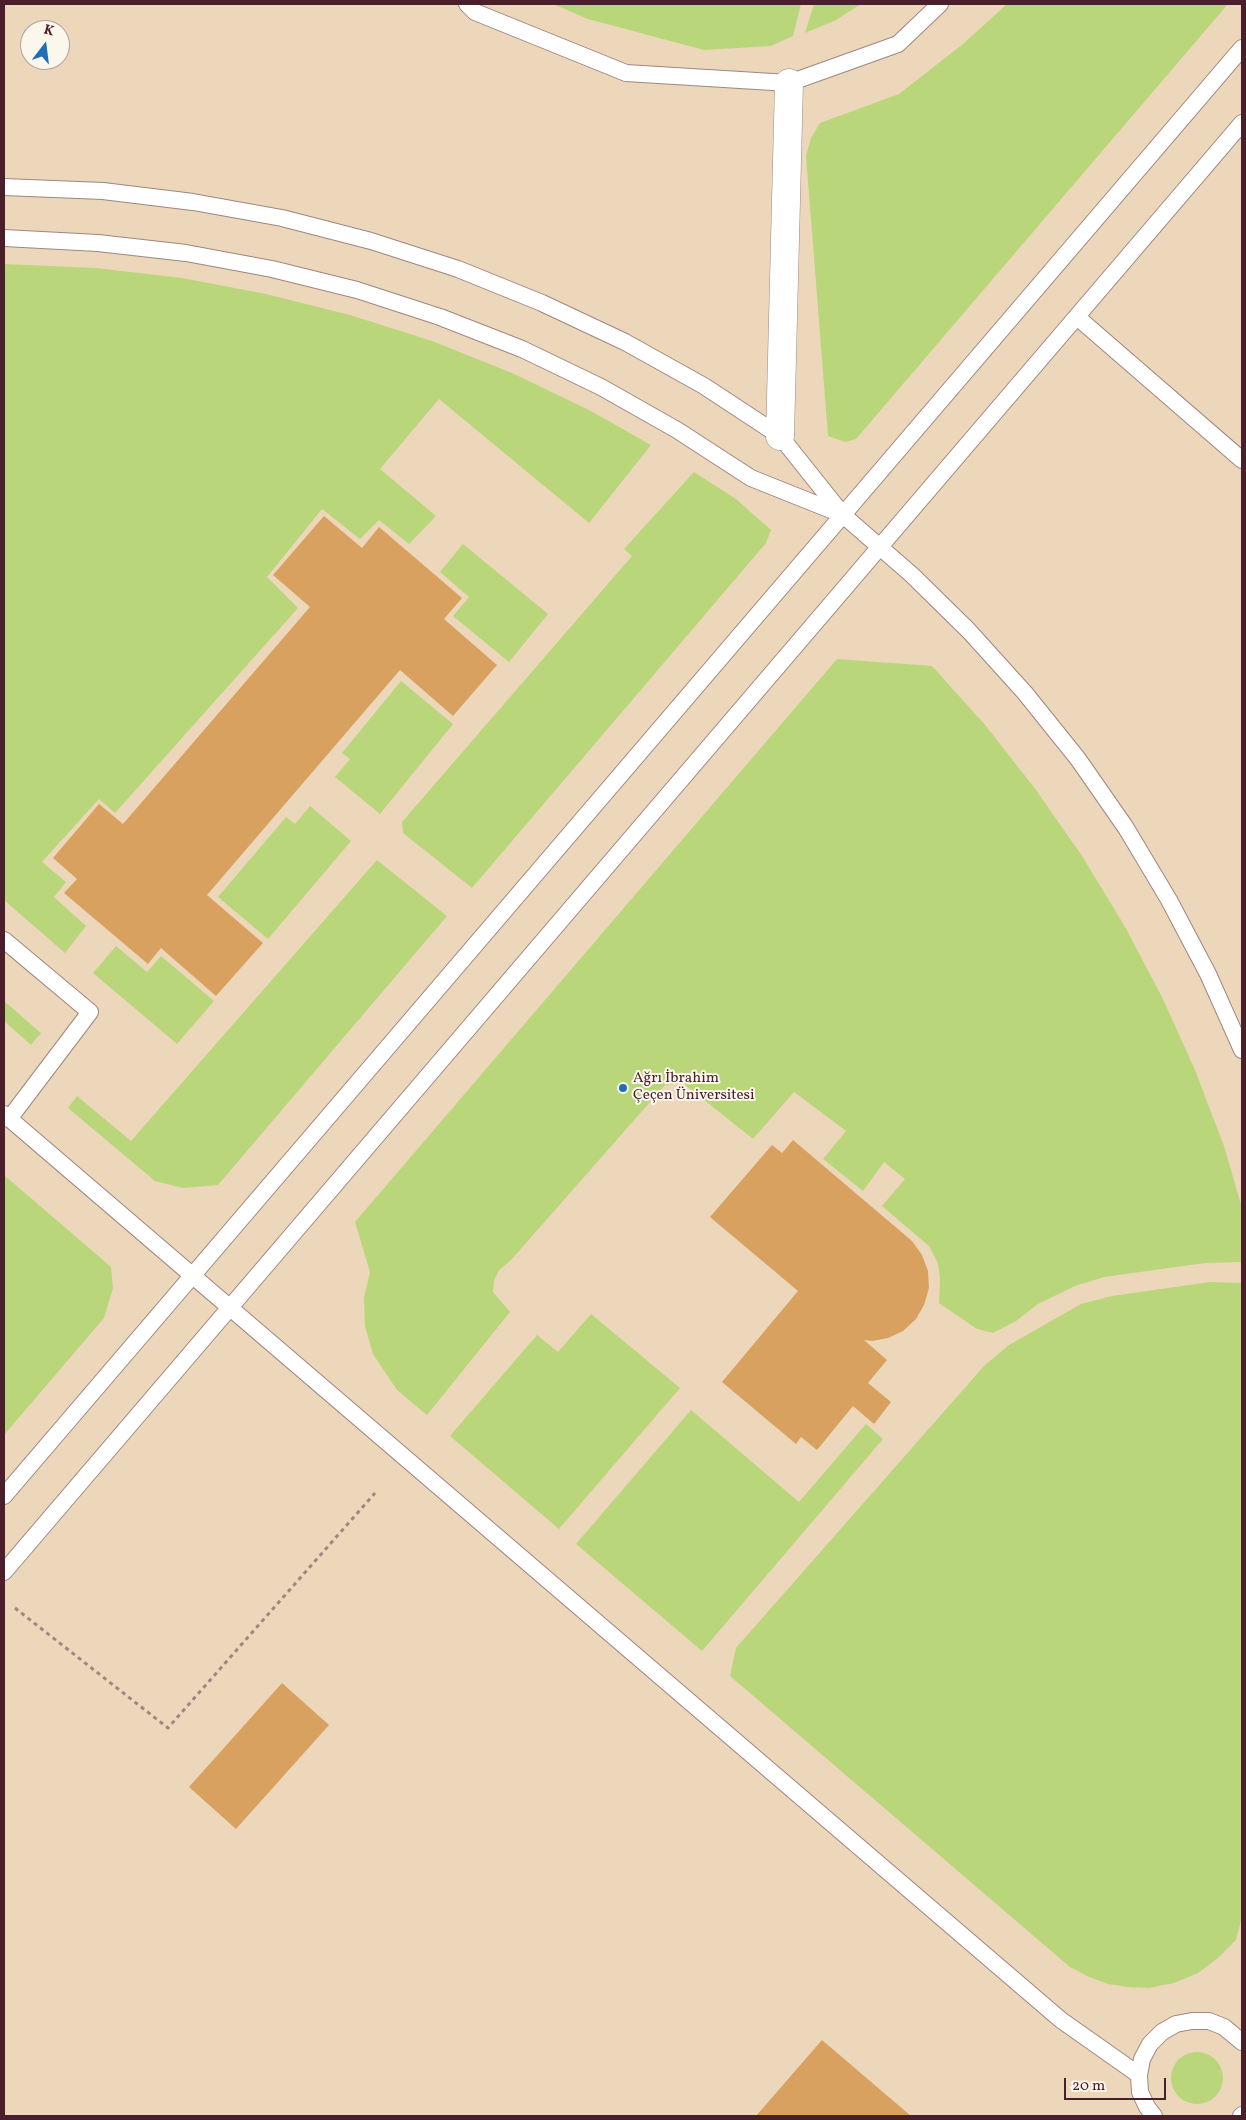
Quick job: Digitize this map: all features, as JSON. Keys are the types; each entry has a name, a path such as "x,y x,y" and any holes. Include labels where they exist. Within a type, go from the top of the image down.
{"street":[{"path":"780,436 789,83"}],"lane":[{"path":"467,4 475,12 626,73 789,83 898,44 940,4"},
{"path":"4,1496 1242,48"},
{"path":"4,1572 1242,123"},
{"path":"4,187 103,191 193,202 282,218 388,246 458,269 542,303 625,342 704,386 780,436 843,515 880,547 969,631 1025,693 1078,759 1126,828 1169,900 1208,974 1242,1050"},
{"path":"4,238 98,243 186,253 300,276 357,290 440,317 522,349 601,387 677,430 751,478 843,515"},
{"path":"1077,316 1242,460"},
{"path":"4,940 90,1012 6,1116 1061,2020 1139,2075"},
{"path":"1154,2116 1147,2107 1140,2092 1139,2075 1142,2058 1150,2044 1162,2032 1176,2024 1192,2020 1209,2021 1241,2036"}],"path":[{"path":"14,1608 168,1728 375,1493"}],"shaded area":[{"name":"Ağrı İbrahim Çeçen Üniversitesi","path":"4,4 1242,4 1242,2116 4,2116"}],"green space":[{"path":"553,4 801,4 793,36 771,46 704,50 588,19"},
{"path":"814,4 861,4 836,20 805,33"},
{"path":"1007,4 1228,4 856,439 845,442 828,436 806,156 811,138 820,123 899,94 963,44"},
{"path":"4,264 96,268 182,278 266,294 350,315 432,341 512,373 589,410 651,445 589,523 439,399 380,469 436,516 409,544 379,520 360,539 322,509 267,577 298,608 115,813 99,799 42,862 66,882 54,897 86,926 65,953 4,900"},
{"path":"694,472 736,499 771,530 766,543 472,888 403,833 402,822 632,556 624,549"},
{"path":"463,544 548,614 509,662 453,616 469,597 440,572"},
{"path":"837,659 932,666 986,726 1036,790 1082,856 1124,925 1162,997 1195,1070 1224,1146 1242,1208 1242,1262 1205,1263 1104,1277 1075,1286 1038,1304 1016,1321 993,1333 977,1329 939,1303 940,1279 938,1263 929,1246 882,1206 905,1179 884,1162 863,1191 823,1159 846,1131 794,1092 753,1139 683,1083 665,1085 511,1260 499,1270 494,1281 493,1292 510,1312 427,1415 397,1390 373,1354 365,1326 364,1298 370,1272 355,1222"},
{"path":"401,681 453,724 380,814 335,777 350,759 342,753"},
{"path":"310,806 351,841 268,939 218,897 286,817 295,824"},
{"path":"377,860 447,916 218,1185 183,1188 155,1181 68,1108 77,1096 131,1141"},
{"path":"116,946 147,972 161,956 214,1001 177,1044 93,973"},
{"path":"4,1001 41,1033 31,1045 4,1021"},
{"path":"4,1175 111,1267 113,1288 104,1318 4,1435"},
{"path":"1210,1282 1242,1283 1242,1917 1236,1940 1218,1958 1198,1973 1174,1983 1149,1988 1128,1987 1108,1984 1070,1967 730,1676 736,1648 984,1366 1009,1345 1081,1304 1112,1296"},
{"path":"591,1314 680,1388 559,1529 450,1436 537,1335 558,1352"},
{"path":"691,1410 799,1502 866,1424 883,1439 702,1651 576,1544"},
{"path":"1192,2052 1202,2052 1212,2056 1219,2063 1223,2078 1219,2093 1212,2100 1202,2104 1192,2104 1182,2100 1175,2093 1171,2083 1171,2073 1175,2063 1182,2056"}],"building":[{"path":"324,516 362,548 379,527 462,598 444,619 497,665 453,716 400,670 207,895 263,943 216,996 161,948 148,964 64,893 77,879 53,858 99,804 123,824 310,607 273,575"},
{"path":"793,1140 912,1241 922,1255 928,1271 929,1288 924,1305 916,1319 903,1331 888,1338 872,1341 864,1340 887,1360 868,1383 891,1402 874,1424 853,1406 817,1450 801,1437 796,1444 722,1382 798,1291 710,1217 772,1145 782,1153"},
{"path":"282,1683 329,1725 236,1829 189,1787"},
{"path":"822,2040 911,2116 756,2116"}],"place":[{"name":"Ağrı İbrahim Çeçen Üniversitesi","path":"623,1088"}]}
